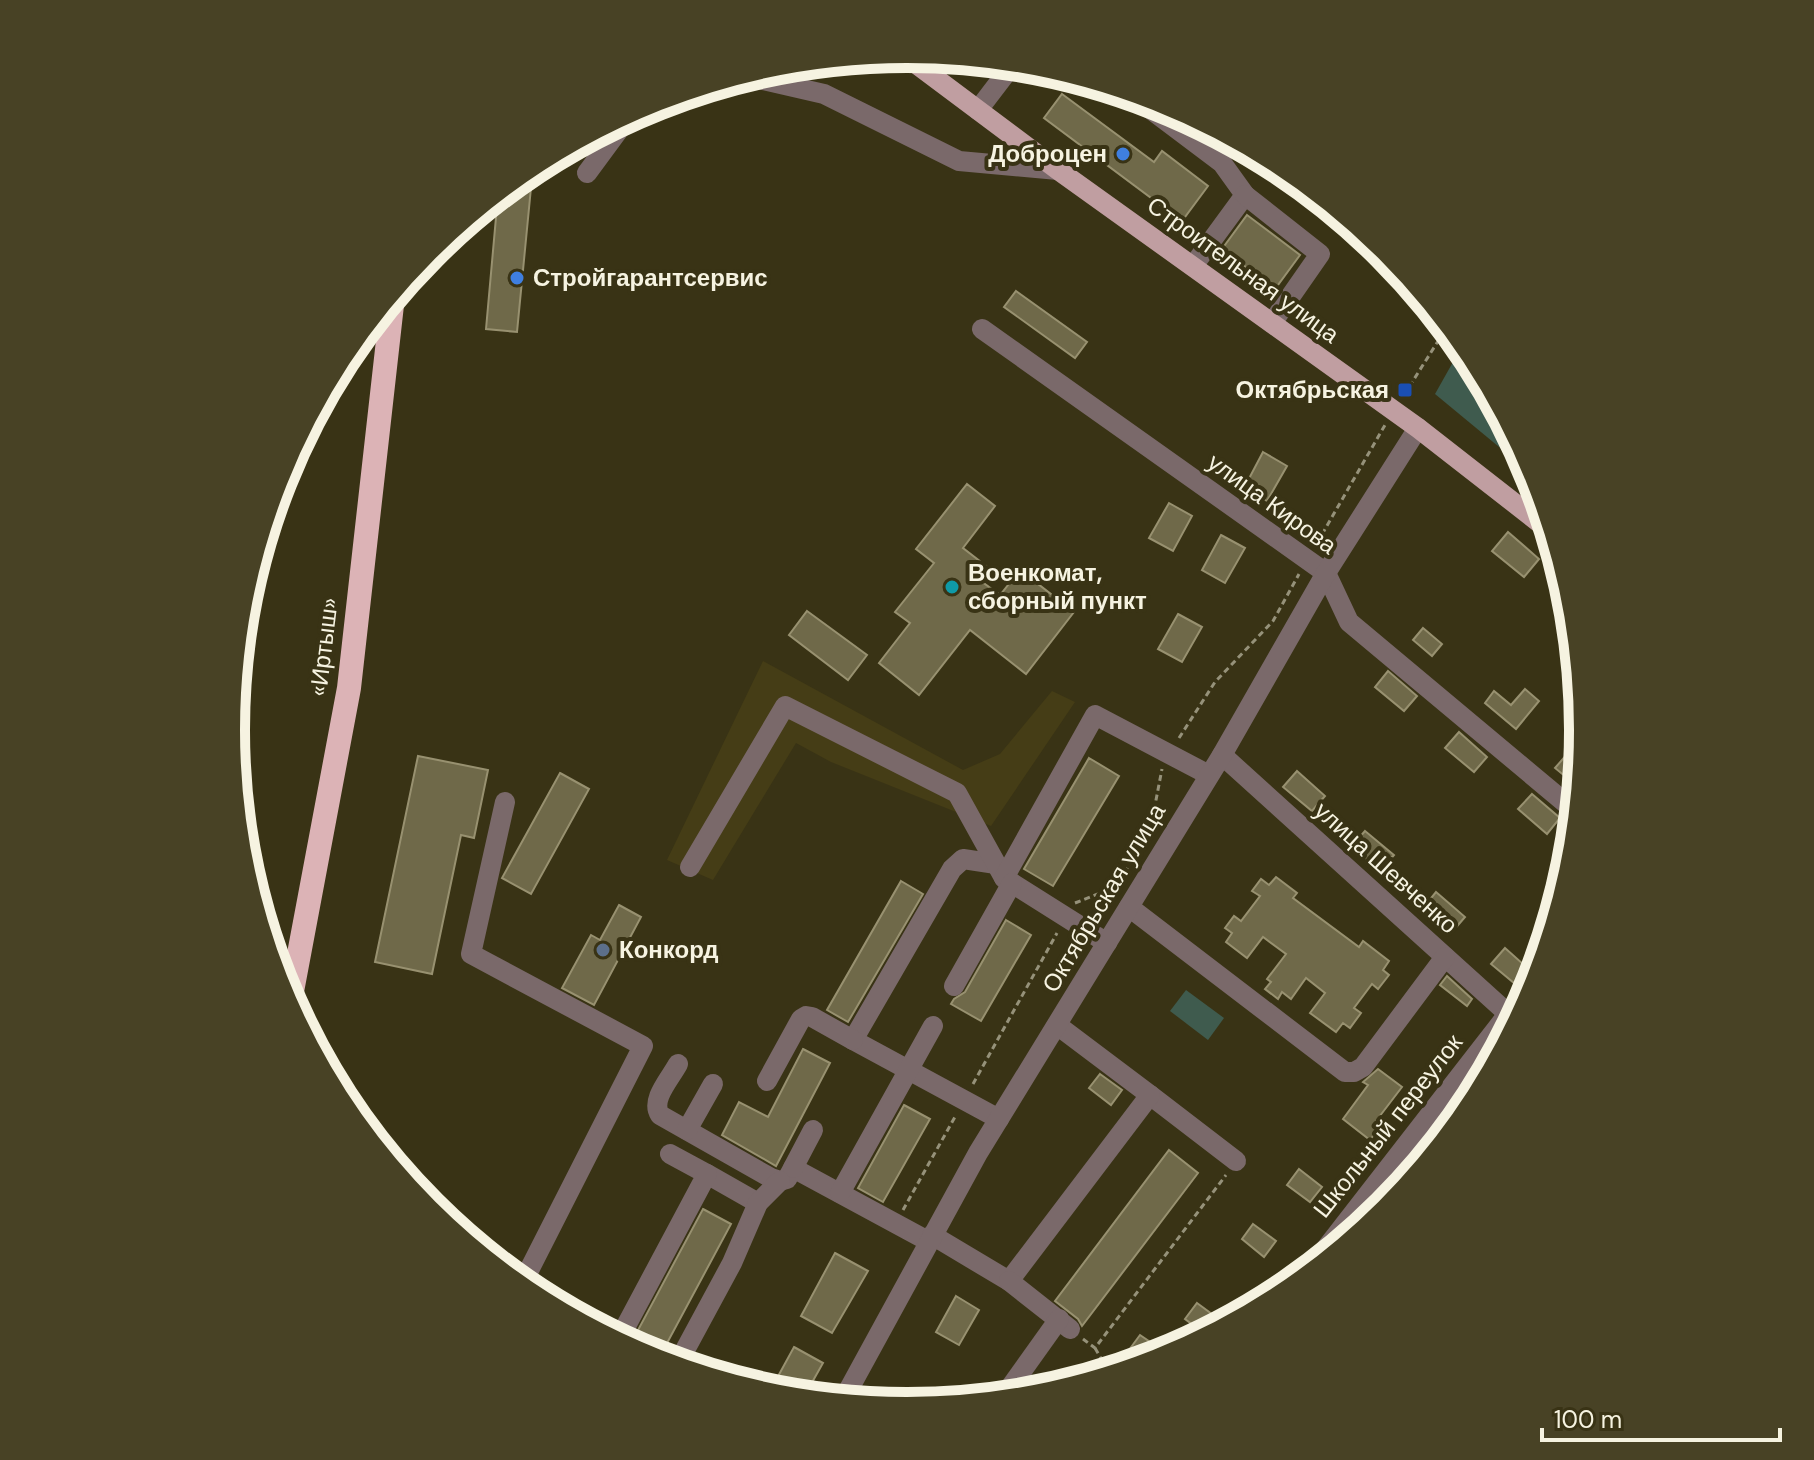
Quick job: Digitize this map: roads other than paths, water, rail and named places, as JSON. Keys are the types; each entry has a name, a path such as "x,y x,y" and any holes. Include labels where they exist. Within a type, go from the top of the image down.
{"highway":[{"name":"«Иртыш»","path":"294,980 349,688 391,316"}],"main road":[{"name":"Строительная улица","path":"922,68 1058,170 1394,410 1535,519"}],"street":[{"path":"978,110 1004,76"},
{"path":"773,82 824,94 959,161 1058,170"},
{"path":"1166,120 1222,163 1245,195 1320,254 1272,323"},
{"path":"587,173 614,136"},
{"path":"1193,266 1245,195"},
{"name":"улица Кирова","path":"982,329 1326,573 1349,622 1565,802"},
{"name":"Октябрьская улица","path":"849,1389 930,1238 999,1119 1222,755 1326,573 1418,428"},
{"path":"690,867 785,706 957,793 1004,875"},
{"path":"954,986 1004,875 1095,715 1209,775"},
{"name":"улица Шевченко","path":"1222,755 1506,1012"},
{"path":"505,802 471,954 643,1046 528,1272"},
{"path":"853,1040 952,869 963,859 1004,875 1107,943"},
{"path":"1129,907 1345,1072 1354,1072 1363,1067 1445,957"},
{"path":"767,1081 801,1019 806,1016 999,1119"},
{"path":"1057,1025 1236,1161"},
{"path":"840,1193 933,1026"},
{"name":"Школьный переулок","path":"1342,1229 1489,1044"},
{"path":"678,1064 656,1102 656,1111 687,1130 786,1174 840,1193 930,1238 1009,1281 1065,1324 1016,1382"},
{"path":"687,1130 713,1084"},
{"path":"1009,1281 1150,1095"},
{"path":"683,1353 732,1263 758,1203 786,1174 813,1130"},
{"path":"670,1154 758,1203"},
{"path":"624,1329 707,1174"}],"place":[{"name":"Доброцен","path":"1123,154"},
{"name":"Стройгарантсервис","path":"517,278"},
{"name":"Октябрьская","path":"1405,390"},
{"name":"Военкомат, сборный пункт","path":"952,587"},
{"name":"Конкорд","path":"603,950"}]}
